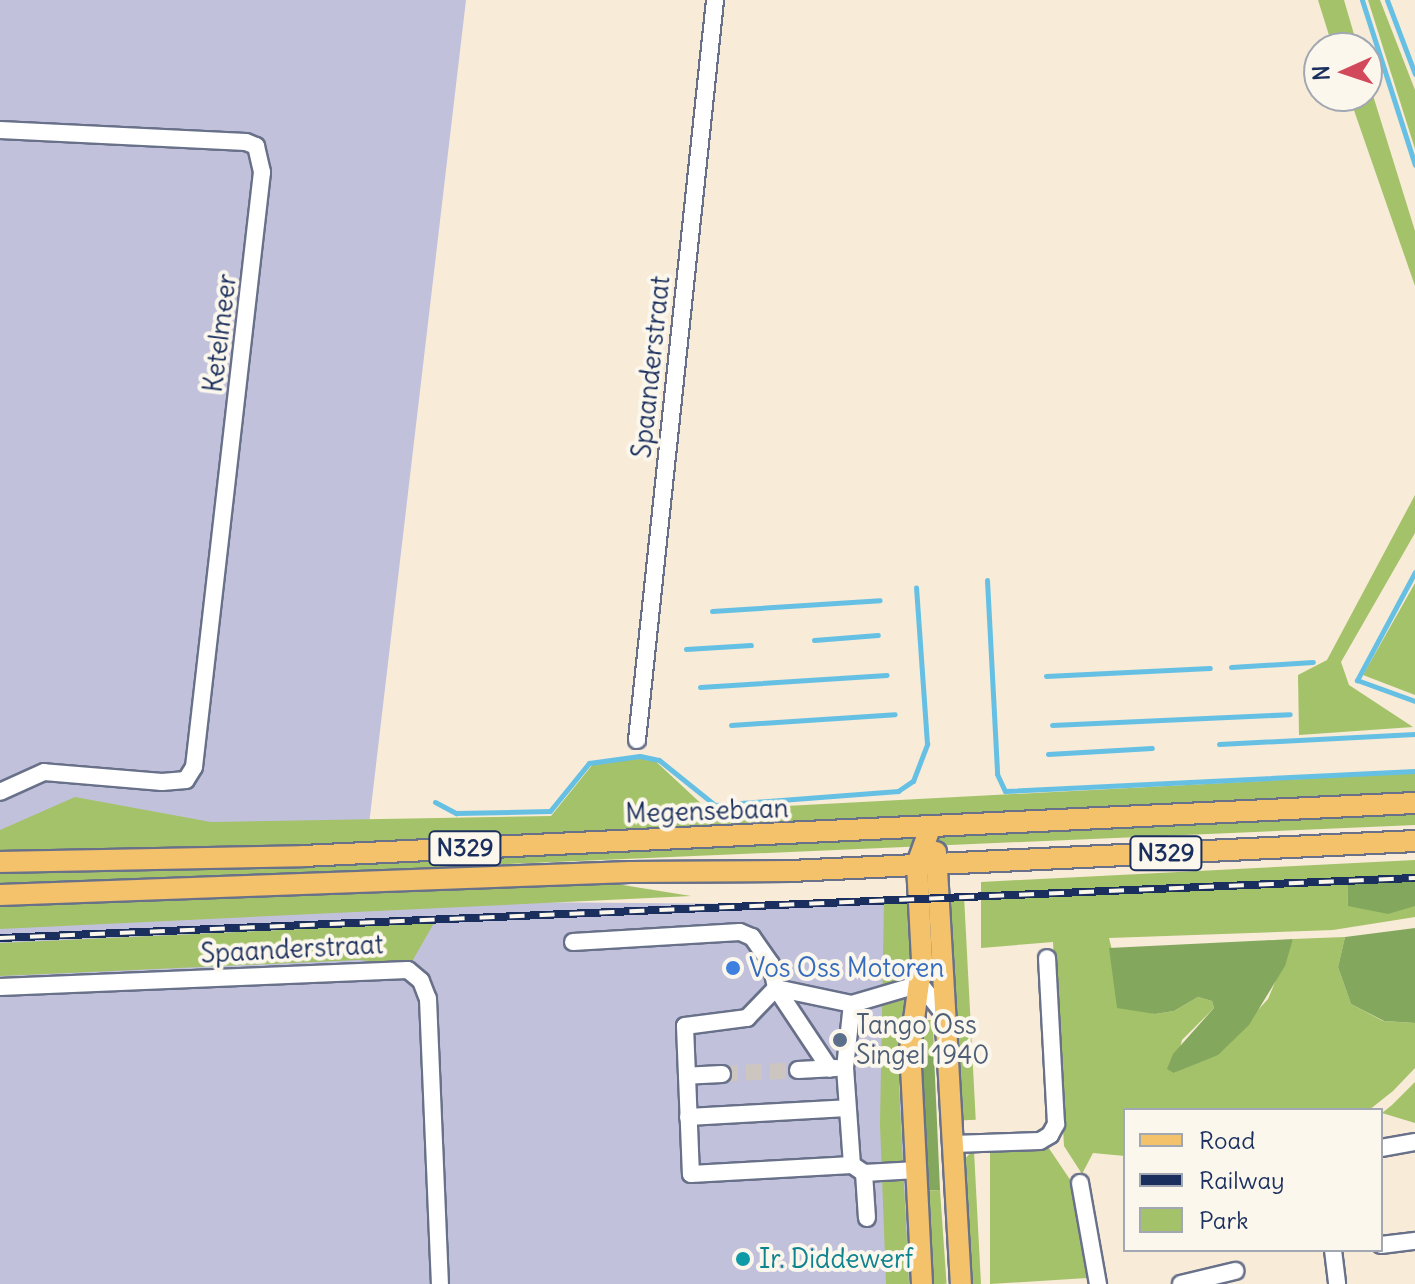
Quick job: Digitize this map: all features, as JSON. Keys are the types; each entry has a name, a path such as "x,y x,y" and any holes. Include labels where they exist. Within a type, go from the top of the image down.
{"main road":[{"name":"Megensebaan","path":"0,862 303,856 930,829 1415,803"},
{"path":"930,829 940,864 961,1284"},
{"path":"922,1284 910,1049 920,984 917,864 930,829"},
{"name":"N329","path":"0,895 940,864 1415,841"}],"street":[{"name":"Spaanderstraat","path":"637,740 715,0"},
{"name":"Ketelmeer","path":"0,130 230,139 256,146 260,156 194,767 186,780 44,772 0,792"},
{"path":"573,942 740,932 760,945 776,974 776,988 837,1068 867,1218"},
{"path":"953,1144 1040,1141 1050,1135 1056,1124 1047,958"},
{"name":"Spaanderstraat","path":"0,987 408,970 421,981 428,999 440,1284"},
{"path":"776,988 852,1004 920,984 947,1018"},
{"path":"776,988 747,1018 685,1026 691,1174 917,1170"},
{"path":"837,1068 852,1004"},
{"path":"798,1070 837,1068"},
{"path":"687,1076 722,1074"},
{"path":"688,1117 847,1108"},
{"path":"1383,1148 1415,1142"},
{"path":"1080,1183 1098,1284"},
{"path":"1383,1245 1415,1241"},
{"path":"1332,1252 1337,1284"},
{"path":"1181,1284 1235,1271"}],"shaded area":[{"path":"0,0 466,0 360,901 914,905 923,1284 0,1284"}],"green space":[{"path":"1318,0 1344,0 1353,32 1328,32"},
{"path":"1368,0 1380,0 1415,90 1415,149 1383,48 1383,32 1378,32"},
{"path":"1355,112 1378,112 1415,231 1415,286"},
{"path":"1415,495 1415,533 1341,662 1349,685 1413,727 1299,735 1298,675 1327,660"},
{"path":"1415,583 1415,695 1363,675"},
{"path":"651,757 708,810 1415,773 1415,825 0,886 0,830 75,797 211,822 551,816 593,764"},
{"path":"1415,860 1415,874 1347,878 1348,906 1415,906 1415,917 1333,930 1109,938 1126,1006 1155,1014 1174,1011 1198,997 1212,1001 1214,1008 1182,1040 1174,1073 1218,1054 1268,999 1293,939 1345,937 1338,967 1351,1004 1383,1021 1415,1023 1415,1068 1372,1108 1123,1108 1123,1156 1093,1153 1082,1174 1064,1146 1053,942 981,948 981,882"},
{"path":"1415,874 1415,906 1388,914 1348,906 1347,877"},
{"path":"604,882 691,896 0,929 0,905"},
{"path":"964,896 976,1120 959,1121 947,897"},
{"path":"909,899 911,949 899,1087 909,1284 886,1284 880,1124 884,900"},
{"path":"434,923 410,965 359,960 0,976 0,943"},
{"path":"1415,928 1415,1023 1384,1021 1351,1004 1338,967 1345,937"},
{"path":"1293,939 1285,966 1249,1025 1218,1055 1174,1073 1167,1069 1173,1054 1214,1008 1212,1001 1198,997 1174,1011 1155,1014 1117,1008 1109,948"},
{"path":"923,1020 933,1020 934,1055 917,1056"},
{"path":"934,1055 940,1190 919,1191 917,1056"},
{"path":"1415,1082 1415,1123 1383,1113"},
{"path":"1040,1135 1073,1184 1087,1278 990,1284 990,1137"},
{"path":"972,1151 981,1284 970,1284 964,1160"},
{"path":"940,1190 947,1284 926,1284 919,1191"}],"waterway":[{"path":"1362,0 1415,165"},
{"path":"1387,0 1415,74"},
{"path":"1415,572 1357,680 1415,701"},
{"path":"987,580 997,774 1005,791 1415,771"},
{"path":"435,802 456,813 550,811 589,763 640,756 659,760 715,805 898,791 913,781 927,744 916,587"},
{"path":"712,611 880,600"},
{"path":"814,640 878,635"},
{"path":"686,649 751,645"},
{"path":"1231,667 1313,662"},
{"path":"1046,676 1210,668"},
{"path":"700,687 887,675"},
{"path":"731,725 895,714"},
{"path":"1052,725 1290,714"},
{"path":"1219,744 1415,734"},
{"path":"1048,754 1152,748"}],"tunnel":[{"path":"722,1074 798,1070"}],"railway":[{"path":"0,938 1415,878"}],"place":[{"name":"Vos Oss Motoren","path":"733,968"},
{"name":"Tango Oss Singel 1940","path":"840,1040"},
{"name":"Ir. Diddewerf","path":"743,1259"}]}
